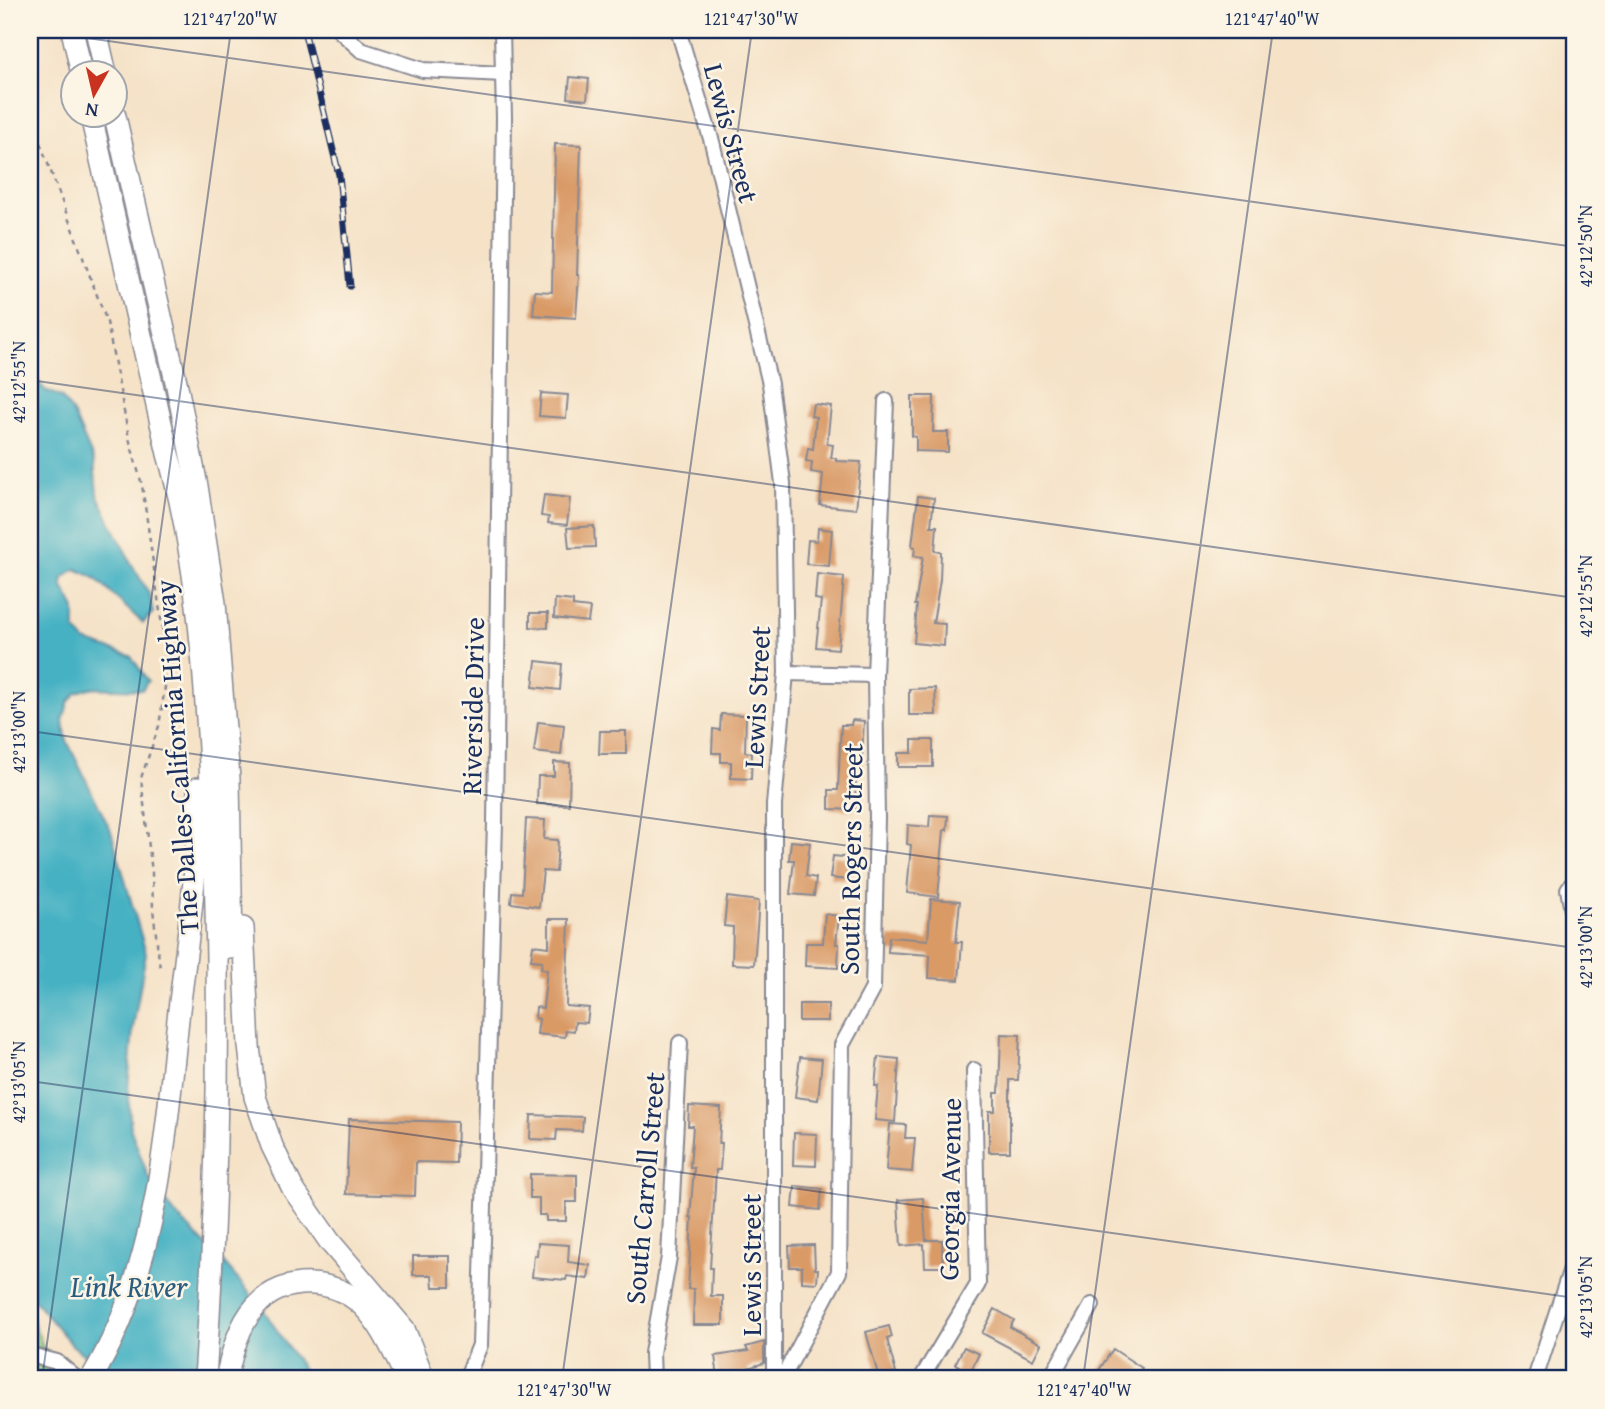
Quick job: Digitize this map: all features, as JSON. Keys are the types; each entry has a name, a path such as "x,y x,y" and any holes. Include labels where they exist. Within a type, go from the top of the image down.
{"highway":[{"path":"72,30 79,60"},
{"path":"96,30 103,60"},
{"name":"The Dalles-California Highway","path":"95,130 167,454 179,492 196,608 206,713 218,939 215,1195"},
{"name":"The Dalles-California Highway","path":"118,130 197,486 215,603 229,779 232,935 205,1379"},
{"path":"91,1379 111,1345 140,1270 150,1231 169,1099 195,870 198,808 197,713 188,608 169,493 167,454"},
{"path":"229,779 240,859 248,1046 256,1097 272,1146 293,1189 330,1242 404,1329 423,1370 424,1379"},
{"path":"226,1379 233,1348 242,1327 257,1306 271,1294 291,1286 314,1283 348,1294 355,1299 373,1318 407,1379"}],"street":[{"path":"339,30 361,50 423,70 503,74"},
{"name":"Riverside Drive","path":"466,1379 481,1345 493,905 502,30"},
{"name":"Lewis Street","path":"678,30 712,142 770,384 783,483 786,673 774,805 774,1379"},
{"name":"South Rogers Street","path":"782,1379 839,1272 842,1045 873,988 877,818 875,675 886,401"},
{"path":"786,673 875,675"},
{"path":"1575,880 1568,890 1575,928"},
{"name":"South Carroll Street","path":"653,1379 652,1353 669,1257 680,1043"},
{"name":"Georgia Avenue","path":"920,1379 978,1284 975,1070"},
{"path":"1535,1379 1575,1256"},
{"path":"1050,1379 1092,1305"},
{"path":"30,1354 57,1362 77,1379"}],"path":[{"path":"30,105 32,121 107,322 129,438 142,485 165,647 166,680 159,726 141,778 160,968"}],"green space":[{"path":"30,1313 54,1376 58,1379 30,1379"}],"water":[{"name":"Link River","path":"30,371 45,390 61,397 73,413 94,461 97,494 150,595 153,613 143,623 95,578 76,569 63,578 62,585 75,609 75,630 85,641 131,656 148,681 142,690 89,688 76,693 68,703 63,721 67,741 111,831 146,953 133,1028 128,1090 131,1130 148,1176 176,1215 223,1262 263,1309 309,1379 113,1379 72,1345 30,1295"}],"building":[{"path":"570,77 589,79 587,100 568,98"},
{"path":"555,144 581,145 576,318 533,315 535,291 552,292"},
{"path":"541,393 568,395 566,418 539,416"},
{"path":"912,396 934,396 933,432 948,432 948,452 916,451 916,437 912,436"},
{"path":"813,404 831,406 827,444 833,445 831,458 836,458 836,461 861,462 856,509 820,505 823,474 811,472 812,462 806,461 808,448 813,449 816,417 811,416"},
{"path":"544,495 570,498 567,525 548,523 549,517 541,516"},
{"path":"918,496 934,498 931,526 937,526 935,551 941,552 940,580 933,623 945,624 944,646 914,643 915,605 923,557 914,556 915,547 912,546"},
{"path":"594,526 595,547 569,548 567,528"},
{"path":"818,528 832,530 829,566 806,564 808,540 817,541"},
{"path":"817,574 844,577 838,649 816,647 821,600 815,599"},
{"path":"555,599 573,601 573,606 590,608 588,622 554,618"},
{"path":"530,613 548,613 548,628 530,627"},
{"path":"536,661 562,664 560,690 533,687"},
{"path":"935,688 936,715 909,715 909,689"},
{"path":"721,714 746,715 745,752 752,753 751,779 731,778 731,762 721,762 721,753 712,753 713,729 720,730"},
{"path":"852,720 864,721 861,772 856,772 855,810 829,809 829,790 838,790 841,725 851,725"},
{"path":"538,722 564,725 561,755 534,752"},
{"path":"600,731 626,731 626,754 599,754"},
{"path":"912,740 933,740 933,767 898,767 898,753 912,753"},
{"path":"554,762 570,763 569,805 537,804 538,776 554,776"},
{"path":"930,815 948,816 947,830 944,830 938,897 907,893 911,845 907,844 908,825 929,827"},
{"path":"526,819 545,820 544,839 558,840 556,872 543,871 539,907 511,903 512,892 522,893"},
{"path":"791,841 810,843 806,876 816,878 814,896 790,894 794,860 789,860"},
{"path":"833,856 852,858 849,880 830,878"},
{"path":"727,897 759,901 754,965 732,964 733,927 724,926"},
{"path":"931,899 960,901 956,942 962,942 959,980 929,978 930,955 888,952 889,937 928,940"},
{"path":"825,914 839,916 836,944 839,944 838,968 805,966 806,943 823,943"},
{"path":"549,919 569,919 566,1006 589,1008 587,1023 575,1022 574,1031 566,1030 565,1037 537,1034 539,1019 535,1018 536,1007 543,1008 547,970 541,969 542,961 531,960 533,945 549,947"},
{"path":"799,1004 828,1004 828,1021 799,1021"},
{"path":"1001,1034 1020,1035 1018,1080 1010,1080 1010,1152 989,1152 989,1111 995,1111 995,1093 999,1093"},
{"path":"800,1057 822,1059 818,1100 795,1097"},
{"path":"878,1057 899,1059 895,1122 875,1120"},
{"path":"689,1106 721,1108 719,1143 722,1143 720,1170 716,1170 710,1268 711,1296 723,1296 723,1325 693,1325 694,1289 688,1289 694,1168 690,1167 693,1126 688,1126"},
{"path":"531,1115 583,1117 582,1131 557,1130 556,1140 530,1139"},
{"path":"349,1119 457,1122 456,1163 416,1162 415,1196 346,1194"},
{"path":"890,1124 906,1125 905,1138 915,1138 912,1172 886,1170"},
{"path":"794,1133 817,1134 816,1166 793,1165"},
{"path":"530,1174 577,1175 577,1202 566,1202 566,1221 546,1221 546,1215 539,1215 539,1198 530,1198"},
{"path":"795,1186 822,1189 820,1210 793,1207"},
{"path":"923,1198 926,1240 942,1240 943,1267 925,1267 924,1244 901,1246 898,1200"},
{"path":"538,1243 569,1245 568,1262 590,1265 588,1279 567,1276 566,1280 532,1277"},
{"path":"814,1245 817,1283 802,1282 802,1267 790,1267 789,1246"},
{"path":"413,1256 450,1256 450,1287 433,1287 432,1275 413,1275"},
{"path":"995,1309 1014,1320 1010,1327 1041,1344 1033,1360 982,1333"},
{"path":"889,1326 892,1337 887,1339 896,1373 879,1378 866,1332"},
{"path":"764,1342 764,1363 748,1368 748,1373 718,1377 715,1356 748,1351 746,1347"},
{"path":"964,1347 979,1354 967,1379 952,1379 959,1366 955,1364"},
{"path":"1113,1349 1142,1368 1135,1379 1093,1379"}],"railway":[{"path":"304,30 339,175 350,286"}]}
